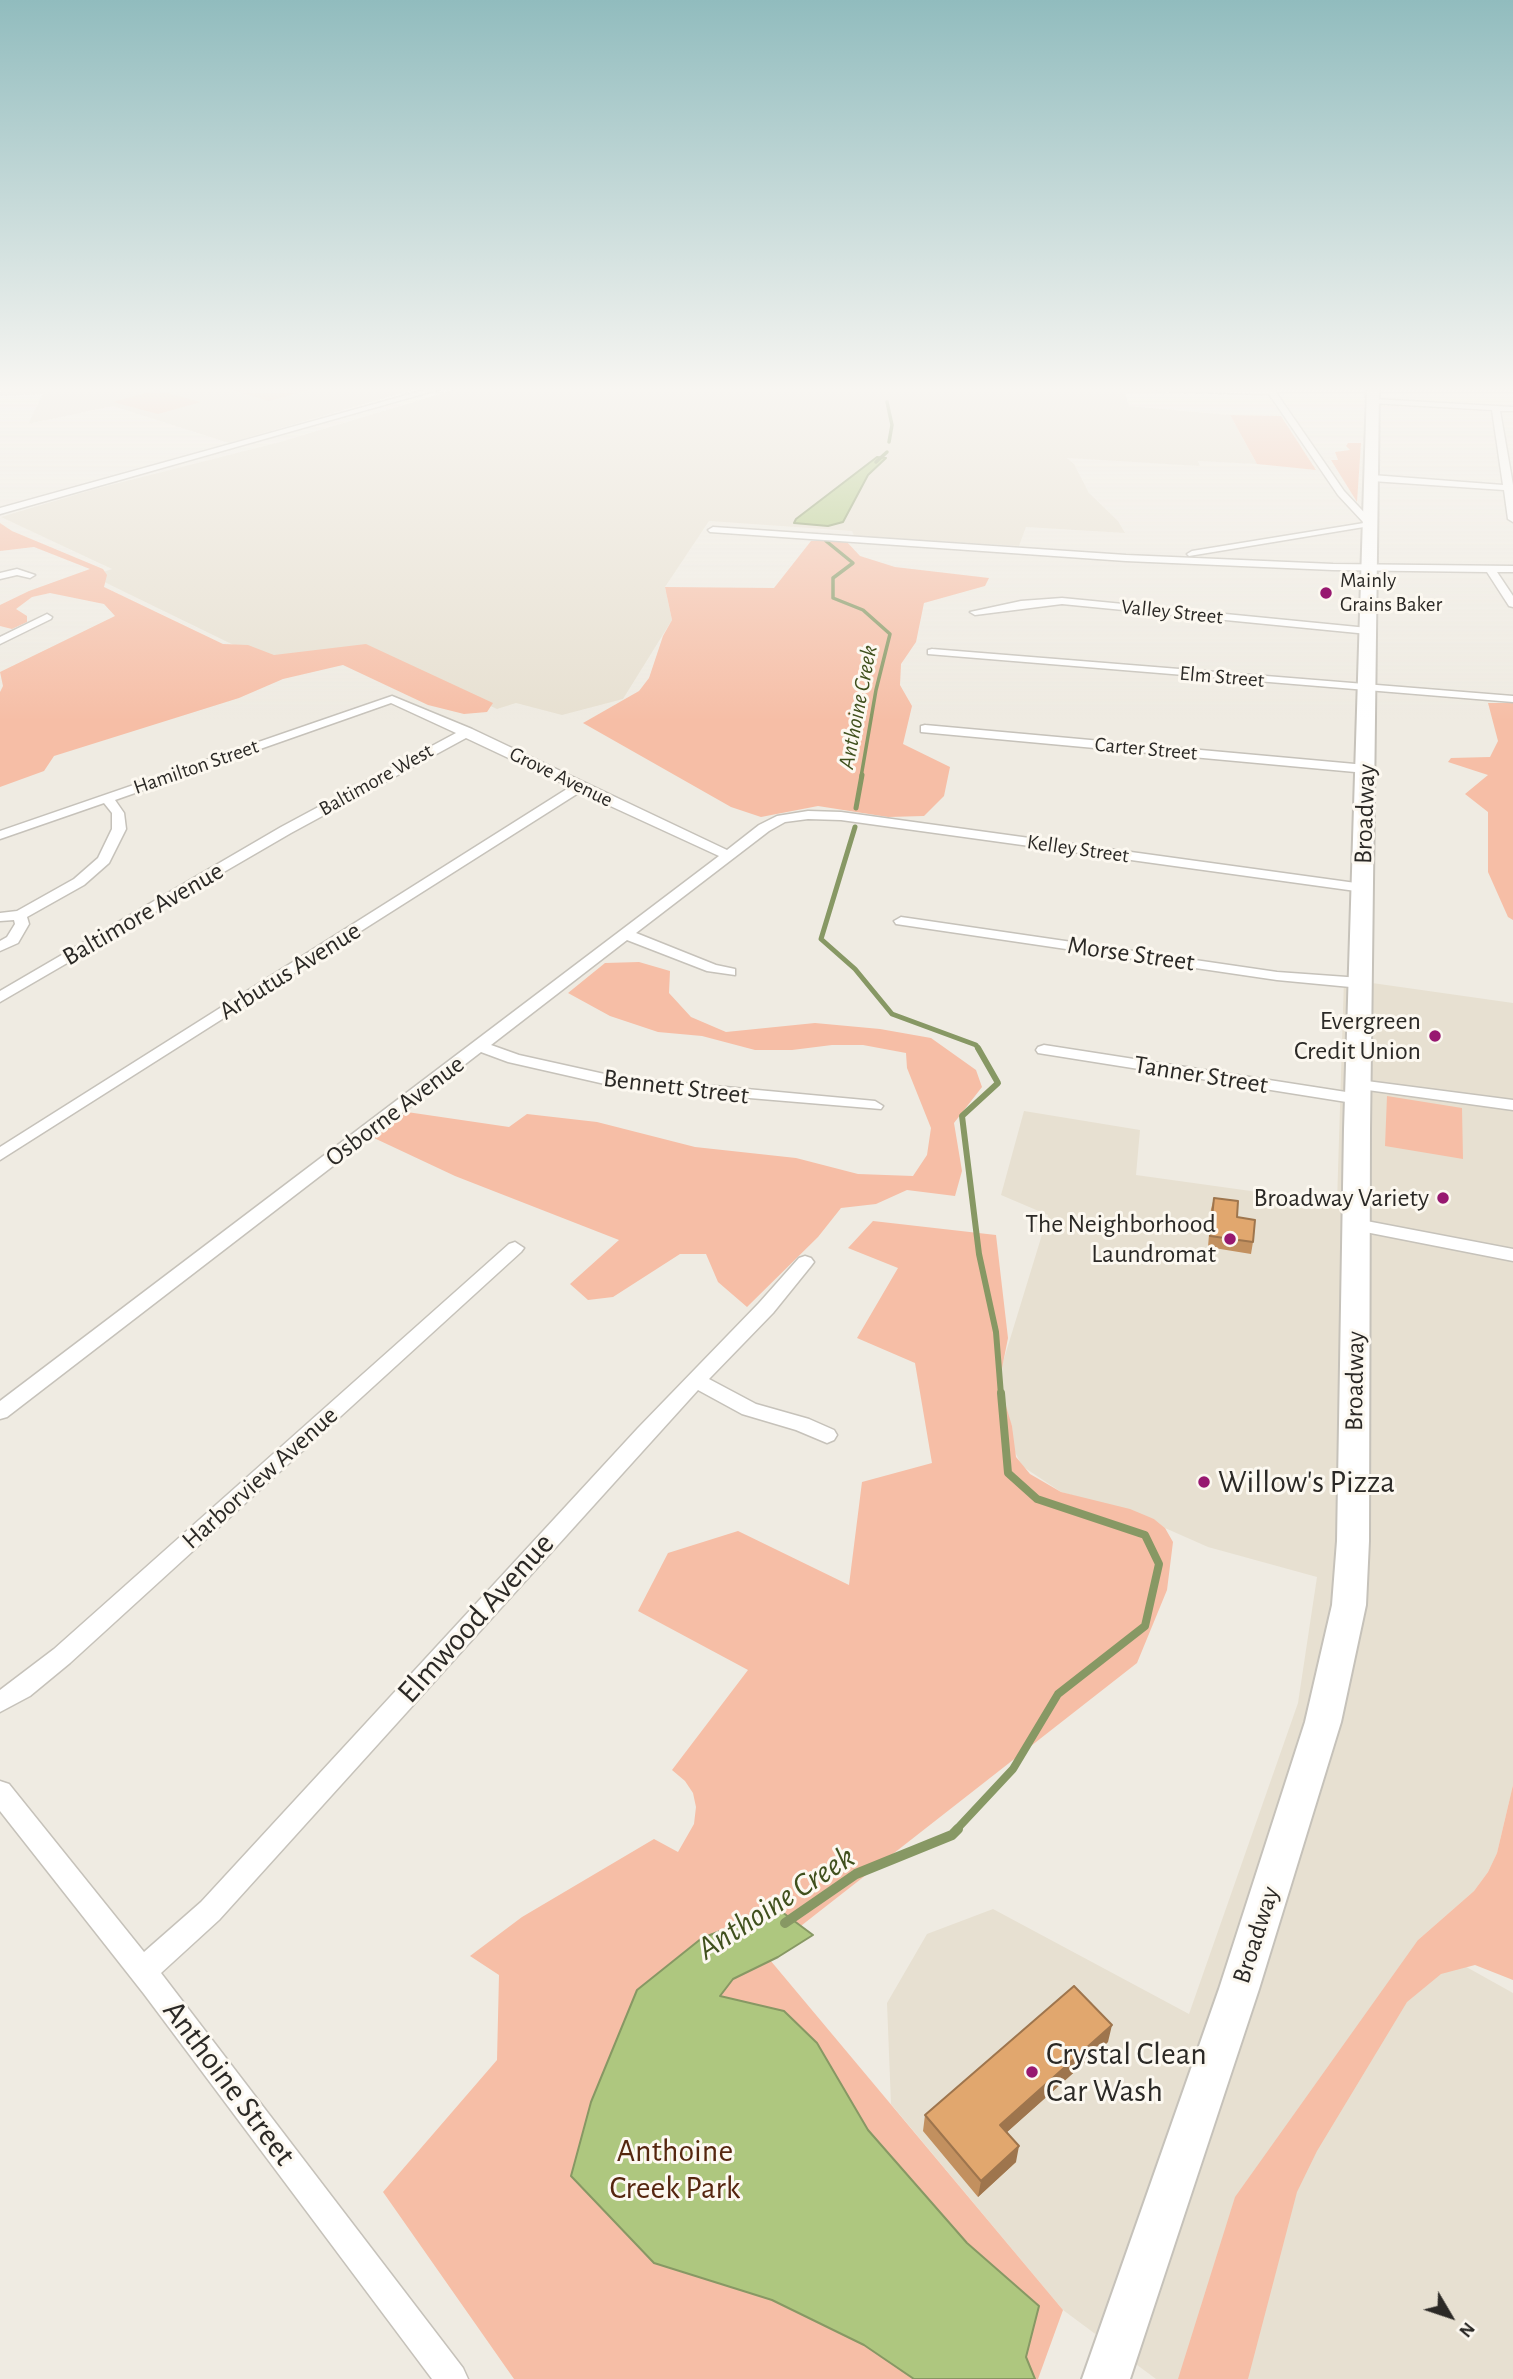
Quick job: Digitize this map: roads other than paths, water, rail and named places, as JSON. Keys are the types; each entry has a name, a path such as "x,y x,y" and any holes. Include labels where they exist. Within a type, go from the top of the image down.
{"main road":[{"name":"Broadway","path":"1106,2379 1240,1989 1324,1722 1343,1643 1352,1566 1356,1225 1372,499"}],"street":[{"path":"0,511 43,499"},
{"path":"1348,499 1371,525"},
{"path":"1512,499 1513,519"},
{"path":"1179,559 1208,550 1371,525"},
{"path":"713,530 1179,559 1370,568 1513,569"},
{"path":"1490,569 1513,604"},
{"path":"0,576 17,572 30,575"},
{"name":"Valley Street","path":"975,612 1021,604 1062,601 1368,631"},
{"path":"0,642 47,617"},
{"name":"Elm Street","path":"932,652 1513,699"},
{"name":"Grove Avenue","path":"392,699 468,732 729,856"},
{"name":"Hamilton Street","path":"0,835 392,699"},
{"name":"Carter Street","path":"925,729 1366,769"},
{"name":"Baltimore West","path":"286,830 468,732"},
{"name":"Arbutus Avenue","path":"0,1155 579,787"},
{"path":"0,917 20,915 79,882 104,860 119,829 118,813 107,798"},
{"name":"Kelley Street","path":"794,816 841,816 1363,888"},
{"name":"Osborne Avenue","path":"0,1412 764,828 794,816"},
{"name":"Baltimore Avenue","path":"0,997 286,830"},
{"path":"0,947 13,940 22,924 20,915"},
{"name":"Morse Street","path":"901,921 1277,976 1362,984"},
{"path":"627,934 712,968 730,972"},
{"name":"Bennett Street","path":"480,1046 514,1059 618,1082 875,1106"},
{"name":"Tanner Street","path":"1044,1050 1359,1092 1513,1105"},
{"path":"1356,1225 1513,1255"},
{"name":"Harborview Avenue","path":"0,1702 22,1689 62,1656 515,1248"},
{"name":"Elmwood Avenue","path":"143,1971 209,1911 645,1433 697,1381 805,1262"},
{"path":"697,1381 749,1409 802,1424 827,1435"},
{"name":"Anthoine Street","path":"0,1792 143,1971 452,2379"}],"waterway":[{"name":"Anthoine Creek","path":"826,541 853,563 833,578 833,598 863,610 890,634 876,690 861,777"},
{"name":"Anthoine Creek","path":"856,808 862,775"},
{"name":"Anthoine Creek","path":"855,827 821,939 855,969 892,1014 976,1045 979,1050"},
{"name":"Anthoine Creek","path":"978,1048 998,1083 962,1116 979,1254 996,1332 1001,1395"},
{"name":"Anthoine Creek","path":"956,1830 1013,1769 1058,1694 1145,1626 1159,1564 1145,1535 1037,1499 1008,1473 1001,1393"},
{"name":"Anthoine Creek","path":"785,1923 856,1874 952,1835 958,1829"}],"place":[{"name":"Mainly Grains Baker","path":"1326,593"},
{"name":"Evergreen Credit Union","path":"1435,1036"},
{"name":"Broadway Variety","path":"1443,1198"},
{"name":"The Neighborhood Laundromat","path":"1230,1239"},
{"name":"Willow's Pizza","path":"1204,1482"},
{"name":"Crystal Clean Car Wash","path":"1032,2072"}],"park label":[{"name":"Anthoine Creek Park","path":"675,2170"}]}
